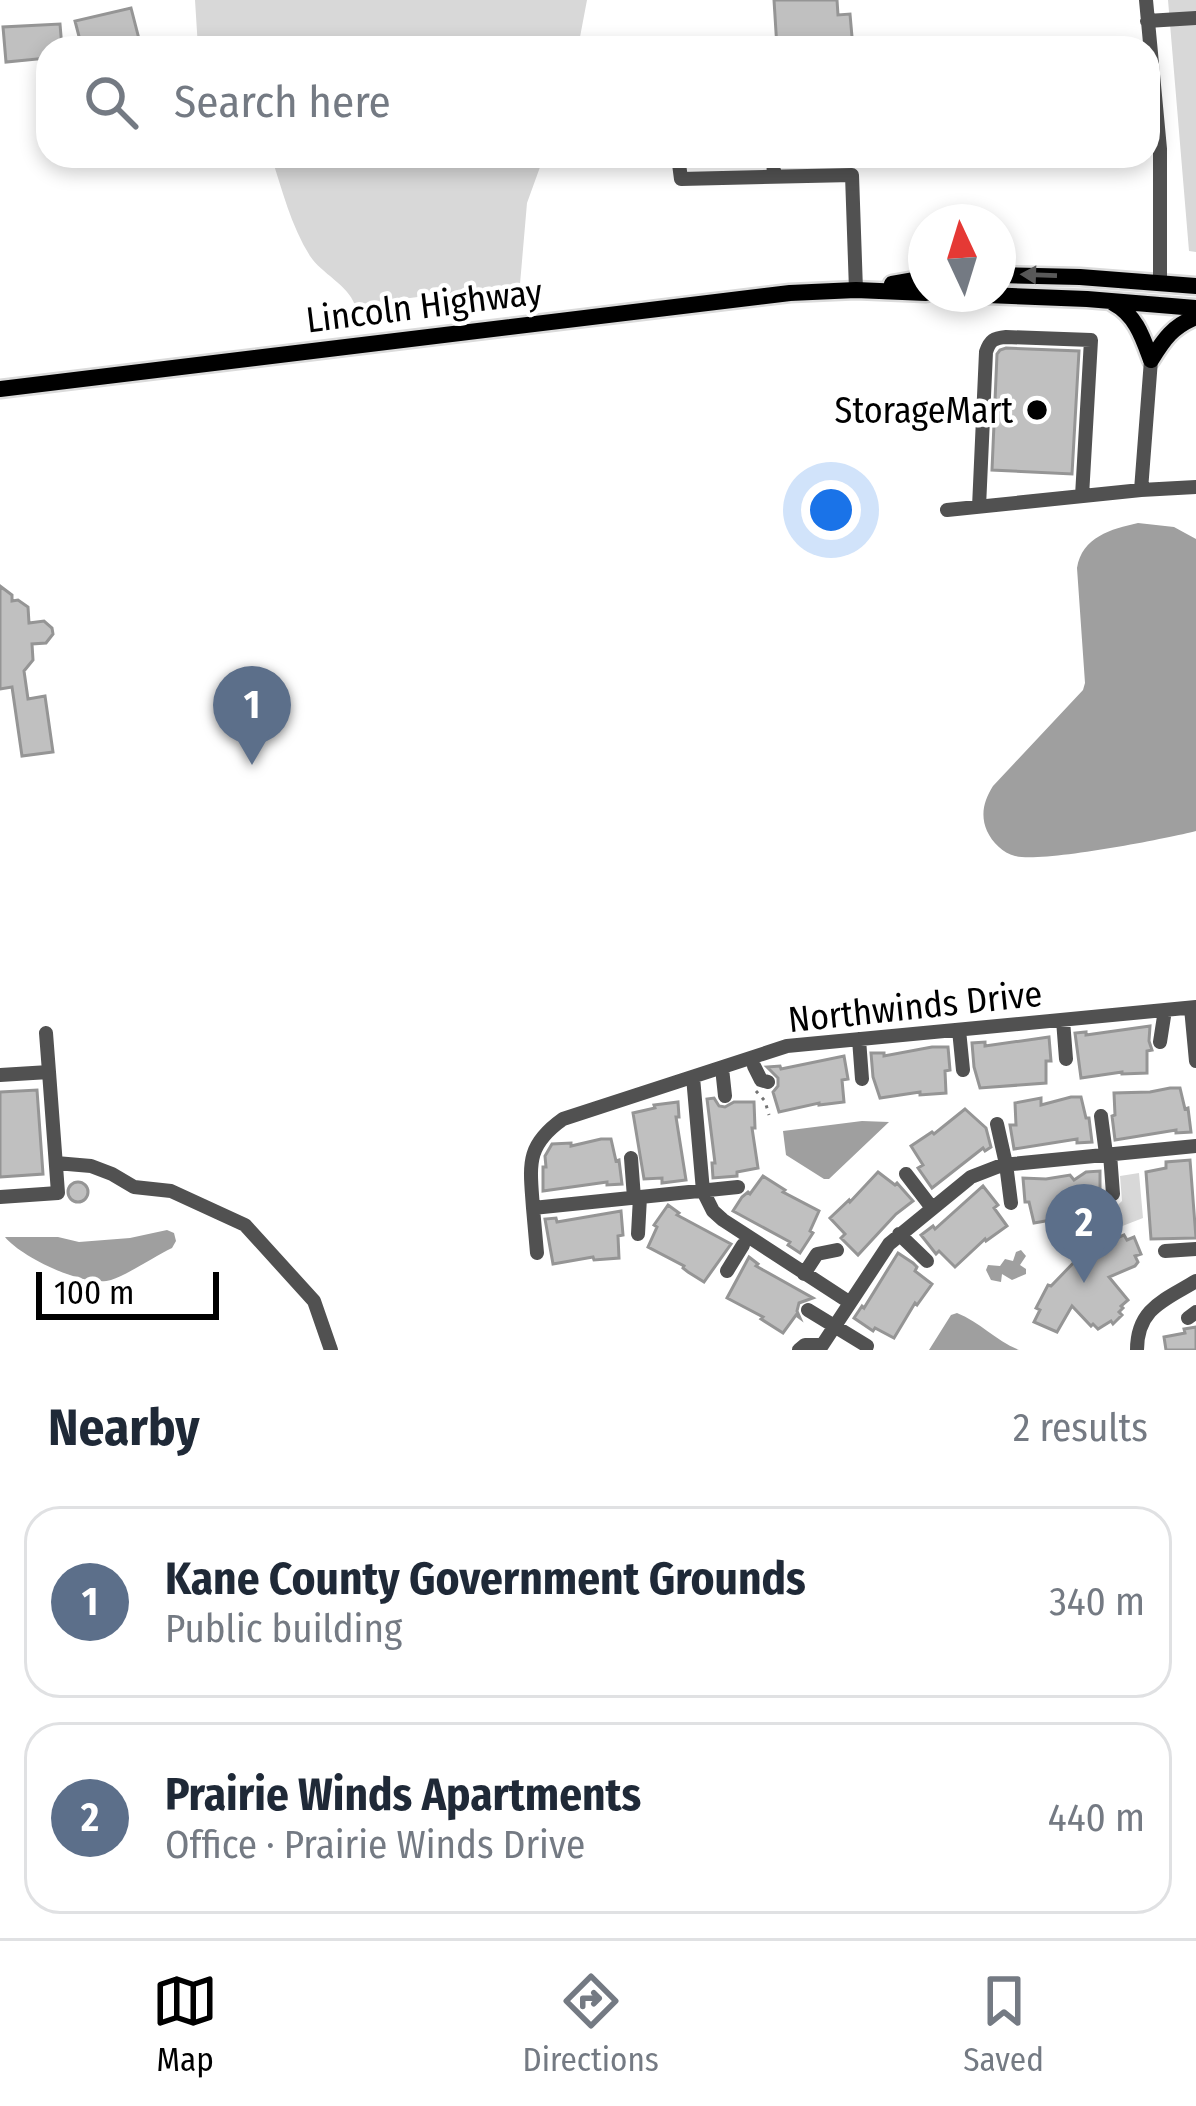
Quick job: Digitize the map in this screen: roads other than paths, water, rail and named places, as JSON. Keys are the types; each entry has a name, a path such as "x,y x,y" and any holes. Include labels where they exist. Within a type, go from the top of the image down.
{"main road":[{"path":"1016,275 1196,286"},
{"name":"Lincoln Highway","path":"856,290 908,281"},
{"name":"Lincoln Highway","path":"0,389 790,293 908,292"},
{"path":"1016,296 1196,308"},
{"path":"1108,300 1131,317 1151,360"},
{"path":"1151,360 1177,325 1196,317"}],"street":[{"path":"1146,0 1149,36"},
{"path":"1148,21 1196,18"},
{"path":"679,168 680,179 852,175"},
{"path":"774,168 774,177"},
{"path":"852,168 856,290"},
{"path":"1160,168 1160,282"},
{"path":"980,507 986,352 995,338 1091,340 1082,496"},
{"path":"1141,490 1151,360"},
{"path":"947,510 1196,487"},
{"path":"1193,1008 1196,1061"},
{"name":"Northwinds Drive","path":"537,1252 532,1149 563,1119 787,1046 1193,1008"},
{"path":"1160,1042 1166,1010"},
{"path":"1063,1020 1066,1059"},
{"path":"959,1030 963,1070"},
{"path":"0,1197 58,1193 46,1033"},
{"path":"859,1040 862,1079"},
{"path":"754,1066 761,1080 768,1082"},
{"path":"722,1067 725,1096"},
{"path":"0,1075 49,1072"},
{"path":"693,1077 708,1204 723,1220 849,1303"},
{"path":"1101,1116 1113,1194"},
{"path":"997,1124 1011,1203"},
{"path":"799,1350 821,1348 899,1234 971,1177 1006,1164 1196,1146"},
{"path":"631,1158 638,1234"},
{"path":"56,1163 91,1166 134,1187 171,1191 245,1225 314,1300 332,1350"},
{"path":"906,1174 932,1208"},
{"path":"533,1208 738,1187"},
{"path":"899,1234 927,1261"},
{"path":"728,1271 743,1245"},
{"path":"804,1274 817,1253 837,1250"},
{"path":"1165,1252 1196,1250"},
{"path":"1137,1350 1145,1316 1196,1282"},
{"path":"808,1310 866,1346"}],"place":[{"name":"StorageMart","path":"1037,410"},
{"name":"Kane County Government Grounds","path":"252,765"},
{"name":"Prairie Winds Apartments","path":"1084,1283"}]}
